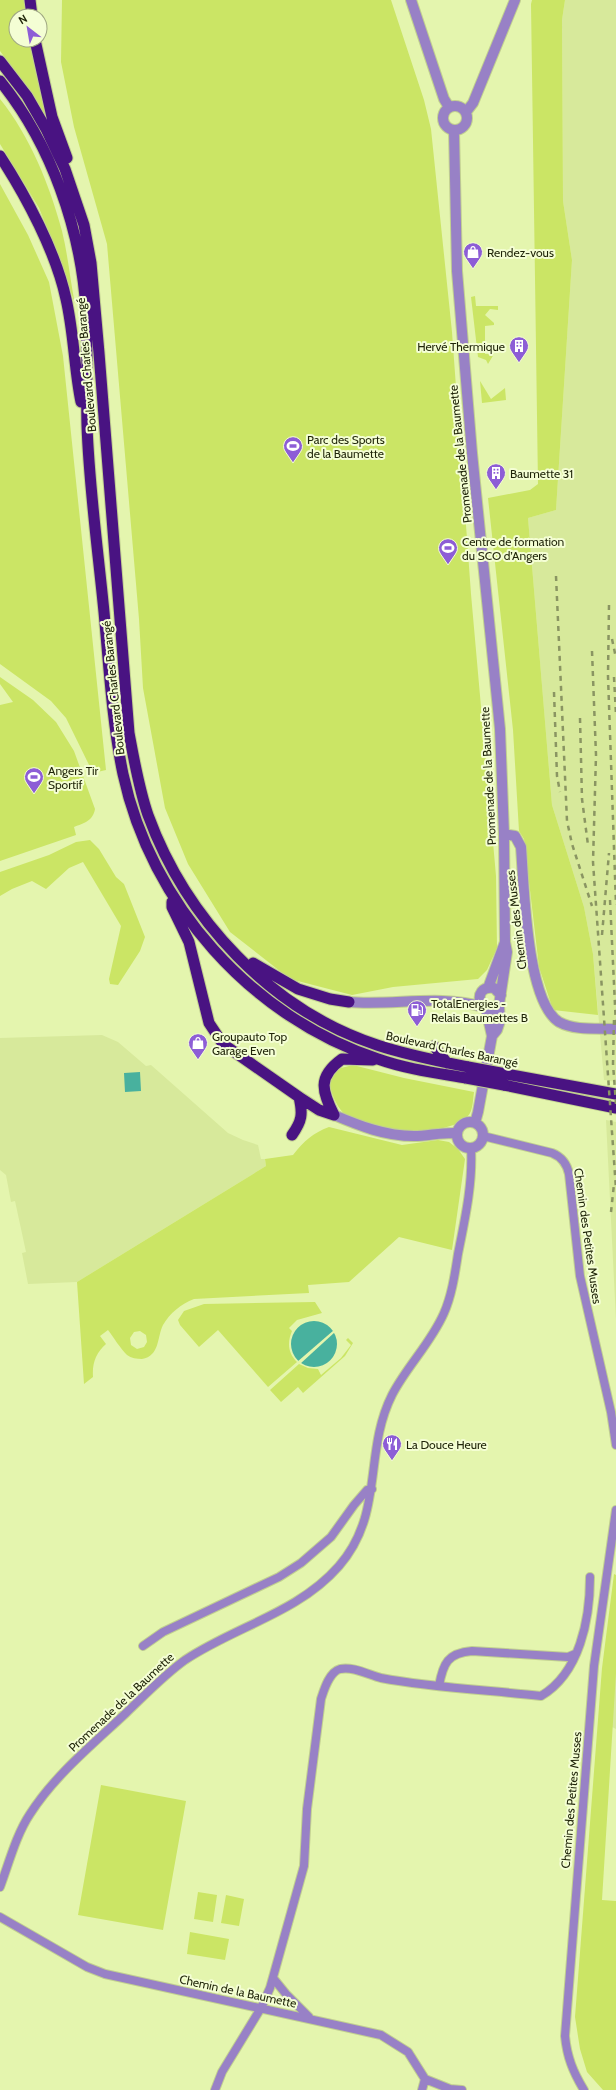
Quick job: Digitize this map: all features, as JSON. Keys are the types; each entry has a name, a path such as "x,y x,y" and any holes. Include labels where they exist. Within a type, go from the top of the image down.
{"highway":[{"path":"37,48 52,117 76,180 75,196"},
{"path":"0,61 27,96 46,129 75,196"},
{"name":"Boulevard Charles Barangé","path":"0,81 15,99 38,141 67,206 83,284 86,310 87,428 111,688 119,753 125,782 136,820 171,895 191,924 214,951 239,976 266,999 298,1022 325,1037 379,1060 467,1072 506,1074 616,1094"},
{"path":"0,156 18,184 42,232 60,280 66,299 80,398 87,428"},
{"name":"Boulevard Charles Barangé","path":"75,196 84,225 91,263 128,733 135,767 148,814 167,859 181,885 219,937 272,987 303,1009 345,1033 384,1047 447,1063 504,1086 616,1108"},
{"path":"171,895 172,907 189,942 209,1024 223,1044 319,1110 334,1115"},
{"path":"240,958 258,965 275,978 298,989 330,999 349,1002"},
{"path":"434,1046 447,1063"},
{"path":"334,1115 323,1090 326,1073 342,1059 379,1060"},
{"path":"292,1135 301,1123 302,1113 299,1097"}],"street":[{"path":"411,0 444,99 449,107"},
{"path":"466,112 473,103 515,0"},
{"path":"458,106 466,112 466,125 461,129 454,130 448,128 443,122 443,115 449,107 458,106"},
{"name":"Promenade de la Baumette","path":"454,130 457,271 472,453 500,729 504,834 505,942 508,952 499,1005 500,1021 497,1030 492,1036"},
{"name":"Chemin des Musses","path":"504,834 515,836 521,847 527,926 536,977 546,1008 556,1019 570,1026 616,1029"},
{"name":"Promenade de la Baumette","path":"474,1123 478,1112 492,1036 484,1008 480,1002 505,942"},
{"path":"462,1001 484,990 494,988 501,995"},
{"path":"349,1002 462,1001 493,1010 499,1005"},
{"path":"334,1115 366,1129 392,1134 414,1136 457,1133"},
{"path":"466,1123 474,1123 481,1128 483,1136 479,1144 471,1148 460,1144 457,1133 459,1128 466,1123"},
{"name":"Chemin des Petites Musses","path":"483,1136 552,1153 560,1157 566,1164 569,1174 580,1276 611,1412 616,1445"},
{"name":"Promenade de la Baumette","path":"0,1887 15,1844 29,1815 68,1769 168,1674 186,1660 299,1601 321,1584 340,1565 354,1545 364,1527 369,1506 378,1430 387,1405 399,1383 428,1342 445,1312 454,1277 466,1210 472,1160 471,1148"},
{"name":"Promenade de la Baumette","path":"143,1646 163,1632 279,1577 301,1563 331,1537 354,1505 367,1490 372,1488"},
{"path":"354,1505 361,1504 369,1506"},
{"name":"Chemin des Petites Musses","path":"584,2090 573,2072 567,2054 566,2029 594,1666 616,1510"},
{"path":"215,2090 222,2072 260,2008 273,1978 280,1948 304,1866 307,1809 321,1699 327,1683 334,1673 340,1669 358,1671 376,1677 406,1683 541,1696 559,1683 580,1647 584,1632 590,1591 590,1577"},
{"path":"439,1686 442,1673 451,1656 458,1652 472,1651 561,1657 575,1654"},
{"name":"Chemin de la Baumette","path":"0,1917 87,1967 105,1974 381,2035 408,2052 425,2080"},
{"path":"273,1978 296,2005 311,2019"},
{"path":"422,2090 425,2080 450,2089 462,2090"}],"shaded area":[{"path":"0,0 25,0 26,8 8,8 8,48 33,48 51,122 48,123 21,80 0,51"},
{"name":"Parc des Sports de la Baumette","path":"62,0 391,0 424,100 431,129 452,332 471,594 496,876 497,948 487,970 478,979 393,987 352,995 290,979 230,932 188,864 165,808 143,688 139,619 107,244 74,127 61,62"},
{"path":"532,0 565,0 562,20 563,201 572,260 556,510 528,518 552,805 584,907 593,954 598,1015 553,1010 539,967 524,839 519,831 513,730 488,498 530,490 538,484"},
{"path":"565,0 616,0 616,1082 604,1080 593,954 584,907 552,805 528,518 556,510 572,260 563,201 562,20"},
{"path":"0,99 11,113 30,145 45,179 62,231 75,304 60,260 39,208 0,144"},
{"path":"0,184 28,235 49,282 63,356 106,770 93,773 66,718 51,701 0,664"},
{"path":"475,296 476,306 498,306 498,310 490,309 485,315 494,323 494,325 485,326 485,354 494,354 488,364 486,360 478,357 471,297"},
{"path":"480,381 491,399 505,388 506,400 482,403"},
{"name":"Angers Tir Sportif","path":"0,677 33,700 56,722 74,751 95,809 90,819 85,823 74,827 76,835 0,861 0,705 13,702 0,684"},
{"path":"90,840 99,849 116,877 124,884 145,937 140,951 118,985 110,984 109,979 121,926 83,862 69,868 46,889 32,881 12,889 0,896 0,872 49,855 76,842"},
{"path":"102,1035 118,1042 146,1066 151,1065 228,1133 258,1145 261,1159 265,1159 266,1166 77,1282 28,1284 22,1253 26,1252 15,1201 11,1202 6,1175 0,1170 0,1038"},
{"path":"353,1065 404,1078 474,1092 470,1114 458,1123 444,1128 427,1130 391,1130 359,1123 344,1114 338,1106 333,1097 329,1083 337,1069"},
{"path":"606,1120 616,1122 616,1320"},
{"path":"329,1127 402,1145 438,1140 449,1142 458,1149 465,1159 452,1250 399,1237 349,1282 308,1285 309,1293 194,1299 180,1306 172,1313 163,1325 155,1350 148,1357 142,1359 127,1355 108,1330 100,1336 106,1344 95,1359 93,1377 84,1384 77,1282 266,1166 265,1159 293,1155 309,1138","holes":["140,1331 146,1335 147,1342 144,1347 137,1349 131,1345 130,1338 134,1332"]},
{"path":"315,1302 322,1313 297,1320 289,1328 292,1331 289,1340 289,1348 297,1362 268,1387 218,1330 199,1347 180,1325 178,1320 184,1311 204,1304"},
{"path":"348,1338 353,1343 345,1356 303,1393 298,1387 281,1402 270,1390 299,1364 308,1368 318,1369 321,1375 341,1358 351,1345 346,1340"},
{"path":"614,1574 616,1575 616,1673 602,1900 616,1901 616,2090 603,2090 587,2072 580,2049 575,2017 602,1668"},
{"path":"616,1649 616,1729 612,1727"},
{"path":"101,1785 186,1801 163,1930 78,1915"},
{"path":"198,1892 217,1895 213,1922 194,1919"},
{"path":"226,1895 244,1899 239,1926 221,1923"},
{"path":"190,1932 229,1939 225,1960 187,1954"}],"water":[{"path":"140,1072 141,1091 125,1092 124,1073"},
{"path":"314,1321 327,1325 333,1331 337,1344 333,1357 327,1363 314,1367 301,1363 295,1357 291,1344 295,1331 301,1325"}],"pier":[{"path":"334,1330 335,1332 300,1364 297,1362"}],"railway":[{"path":"556,576 567,821 572,844 592,906"},
{"path":"609,605 608,676 616,905"},
{"path":"612,639 616,658"},
{"path":"592,651 596,755 593,862 616,1189"},
{"path":"614,677 616,715"},
{"path":"554,692 557,776 560,792"},
{"path":"580,718 582,799 588,845"},
{"path":"602,935 609,853"},
{"path":"610,900 616,1026"},
{"path":"614,1020 613,1064 616,1104"},
{"path":"611,1212 614,1184"}],"place":[{"name":"Rendez-vous","path":"473,269"},
{"name":"Hervé Thermique","path":"519,363"},
{"name":"Parc des Sports de la Baumette","path":"293,463"},
{"name":"Baumette 31","path":"496,490"},
{"name":"Centre de formation du SCO d’Angers","path":"448,565"},
{"name":"Angers Tir Sportif","path":"34,794"},
{"name":"TotalEnergies - Relais Baumettes B","path":"417,1027"},
{"name":"Groupauto Top Garage Even","path":"198,1060"},
{"name":"La Douce Heure","path":"392,1461"}]}
